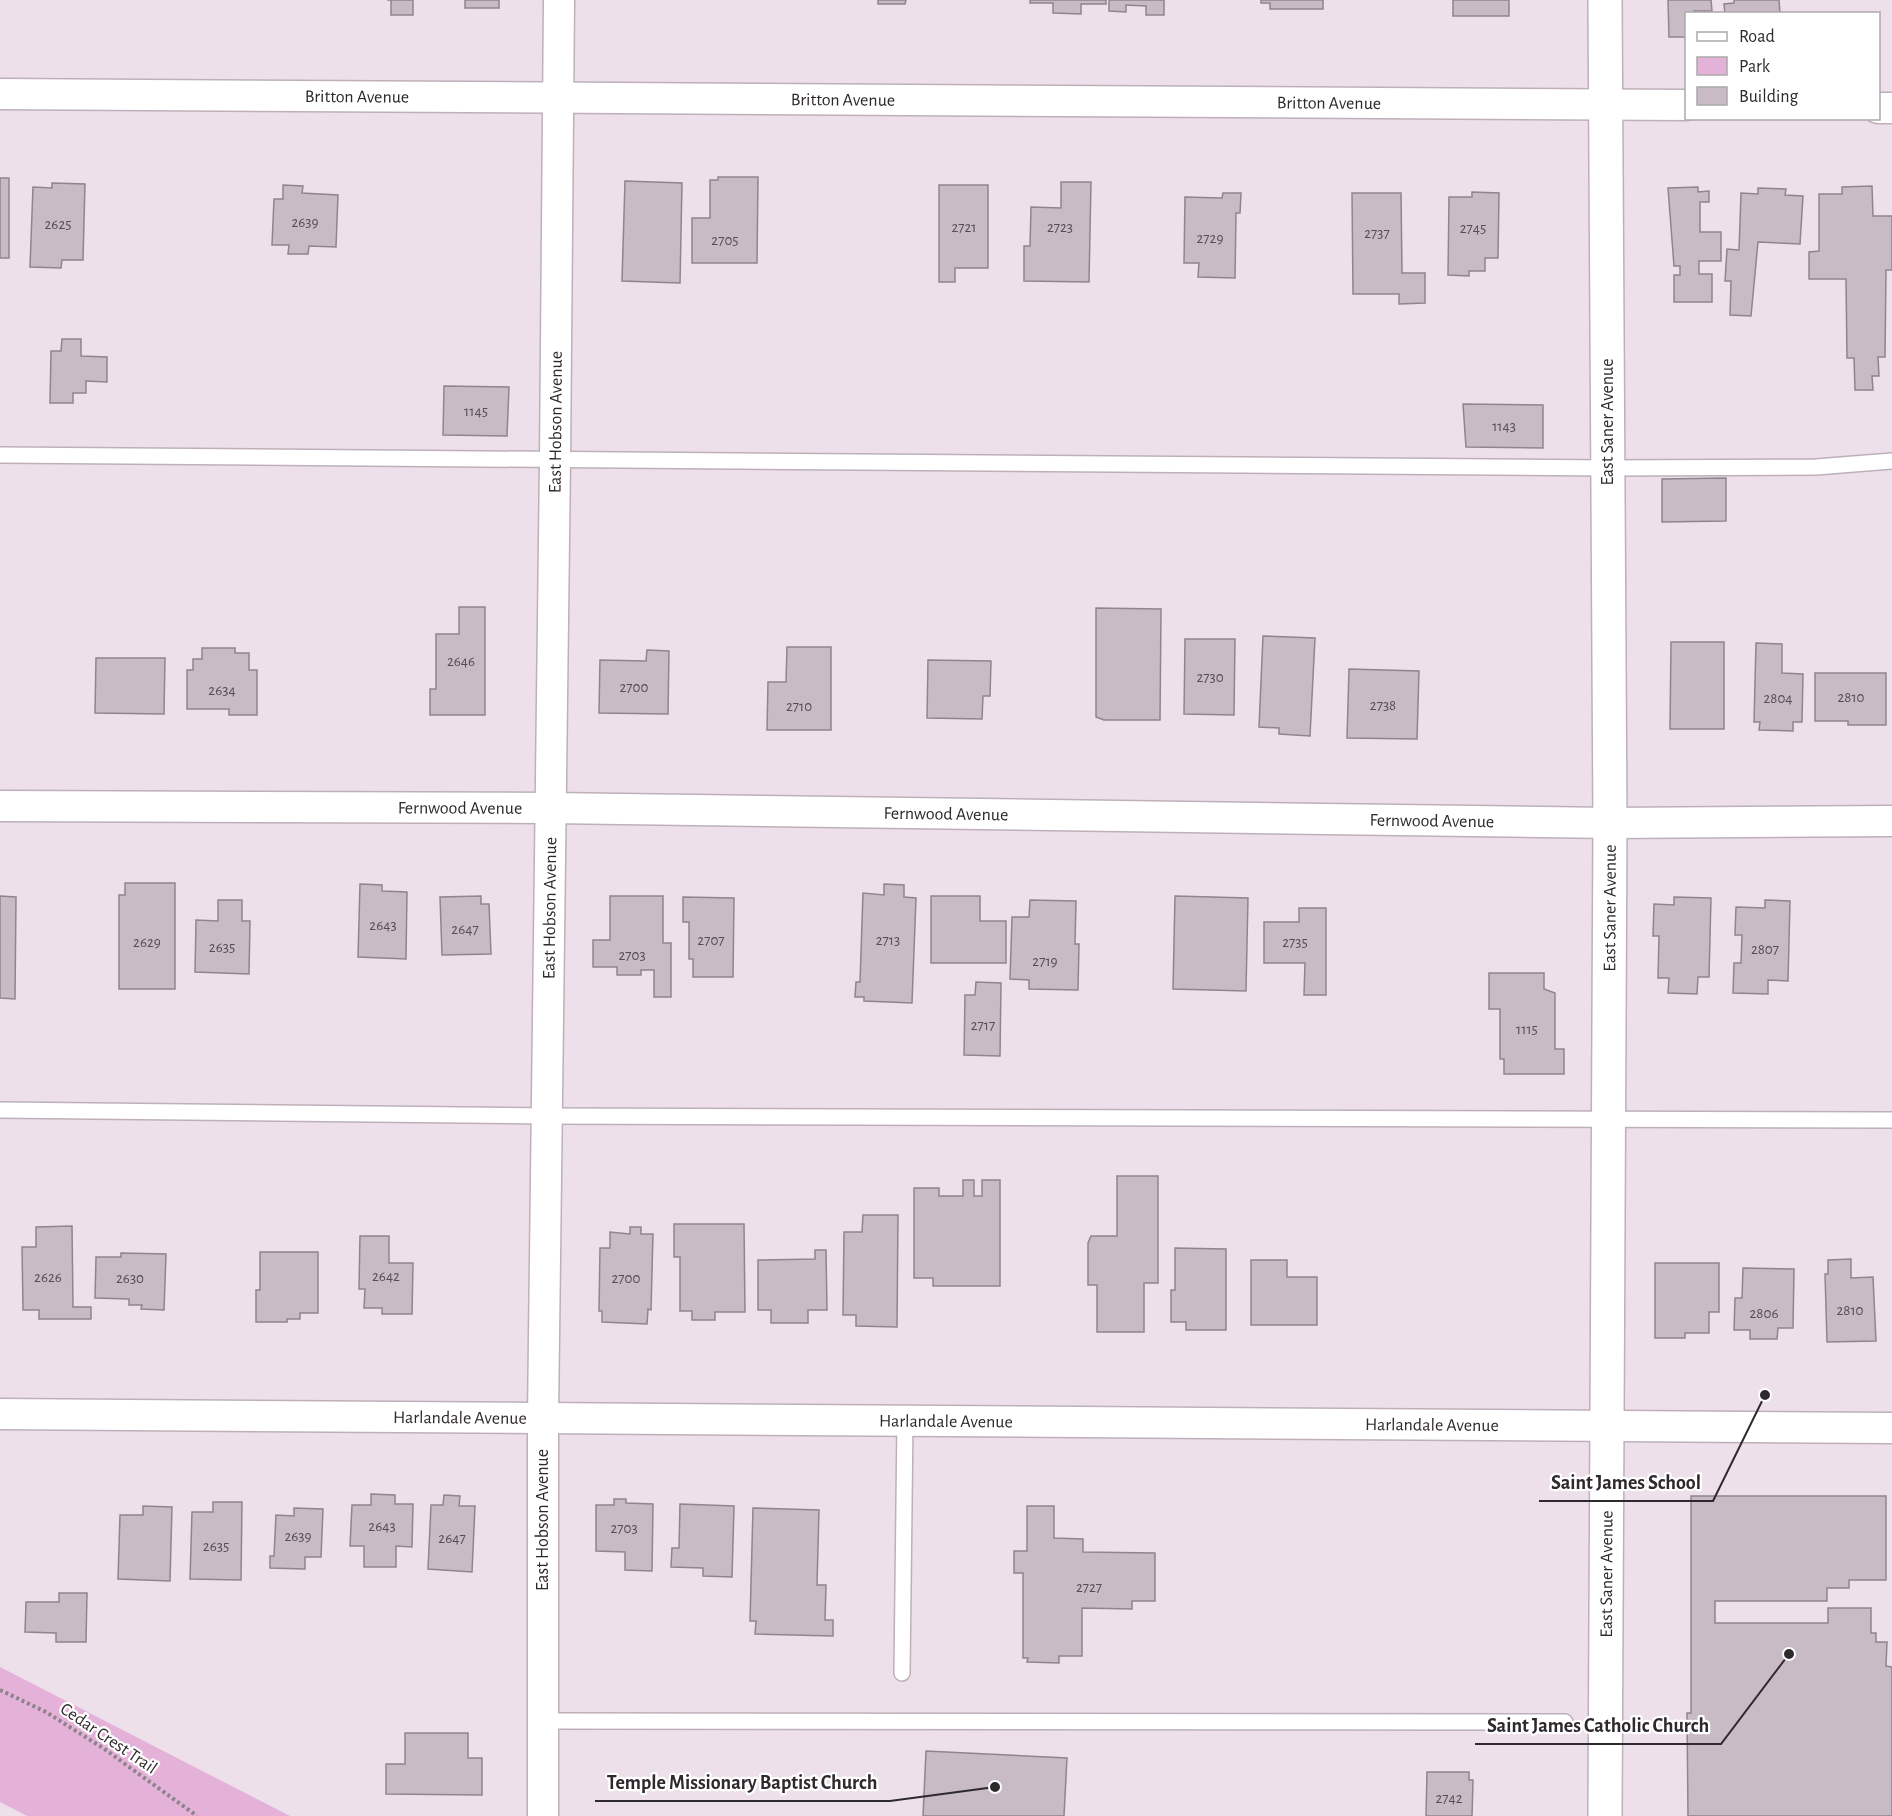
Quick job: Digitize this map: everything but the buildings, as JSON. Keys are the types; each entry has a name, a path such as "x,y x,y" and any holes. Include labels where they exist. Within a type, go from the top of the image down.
{"street":[{"name":"East Hobson Avenue","path":"543,1816 543,1417 559,0"},
{"name":"East Saner Avenue","path":"1605,0 1610,823 1605,1426 1605,1816"},
{"name":"Britton Avenue","path":"0,94 1685,105"},
{"name":"Fernwood Avenue","path":"0,806 551,808 1610,823 1892,820"},
{"name":"Harlandale Avenue","path":"0,1414 1892,1428"}],"lane":[{"path":"0,455 1607,468 1815,467 1892,461"},
{"path":"0,1110 547,1116 1892,1120"},
{"path":"902,1672 905,1421"},
{"path":"542,1721 1565,1722"}],"path":[{"name":"Cedar Crest Trail","path":"0,1690 46,1712 103,1748 197,1816"}],"green space":[{"path":"0,1667 290,1816 27,1816 0,1802"}],"place":[{"name":"Saint James School","path":"1765,1395"},
{"name":"Saint James Catholic Church","path":"1789,1654"},
{"name":"Temple Missionary Baptist Church","path":"995,1787"}]}
